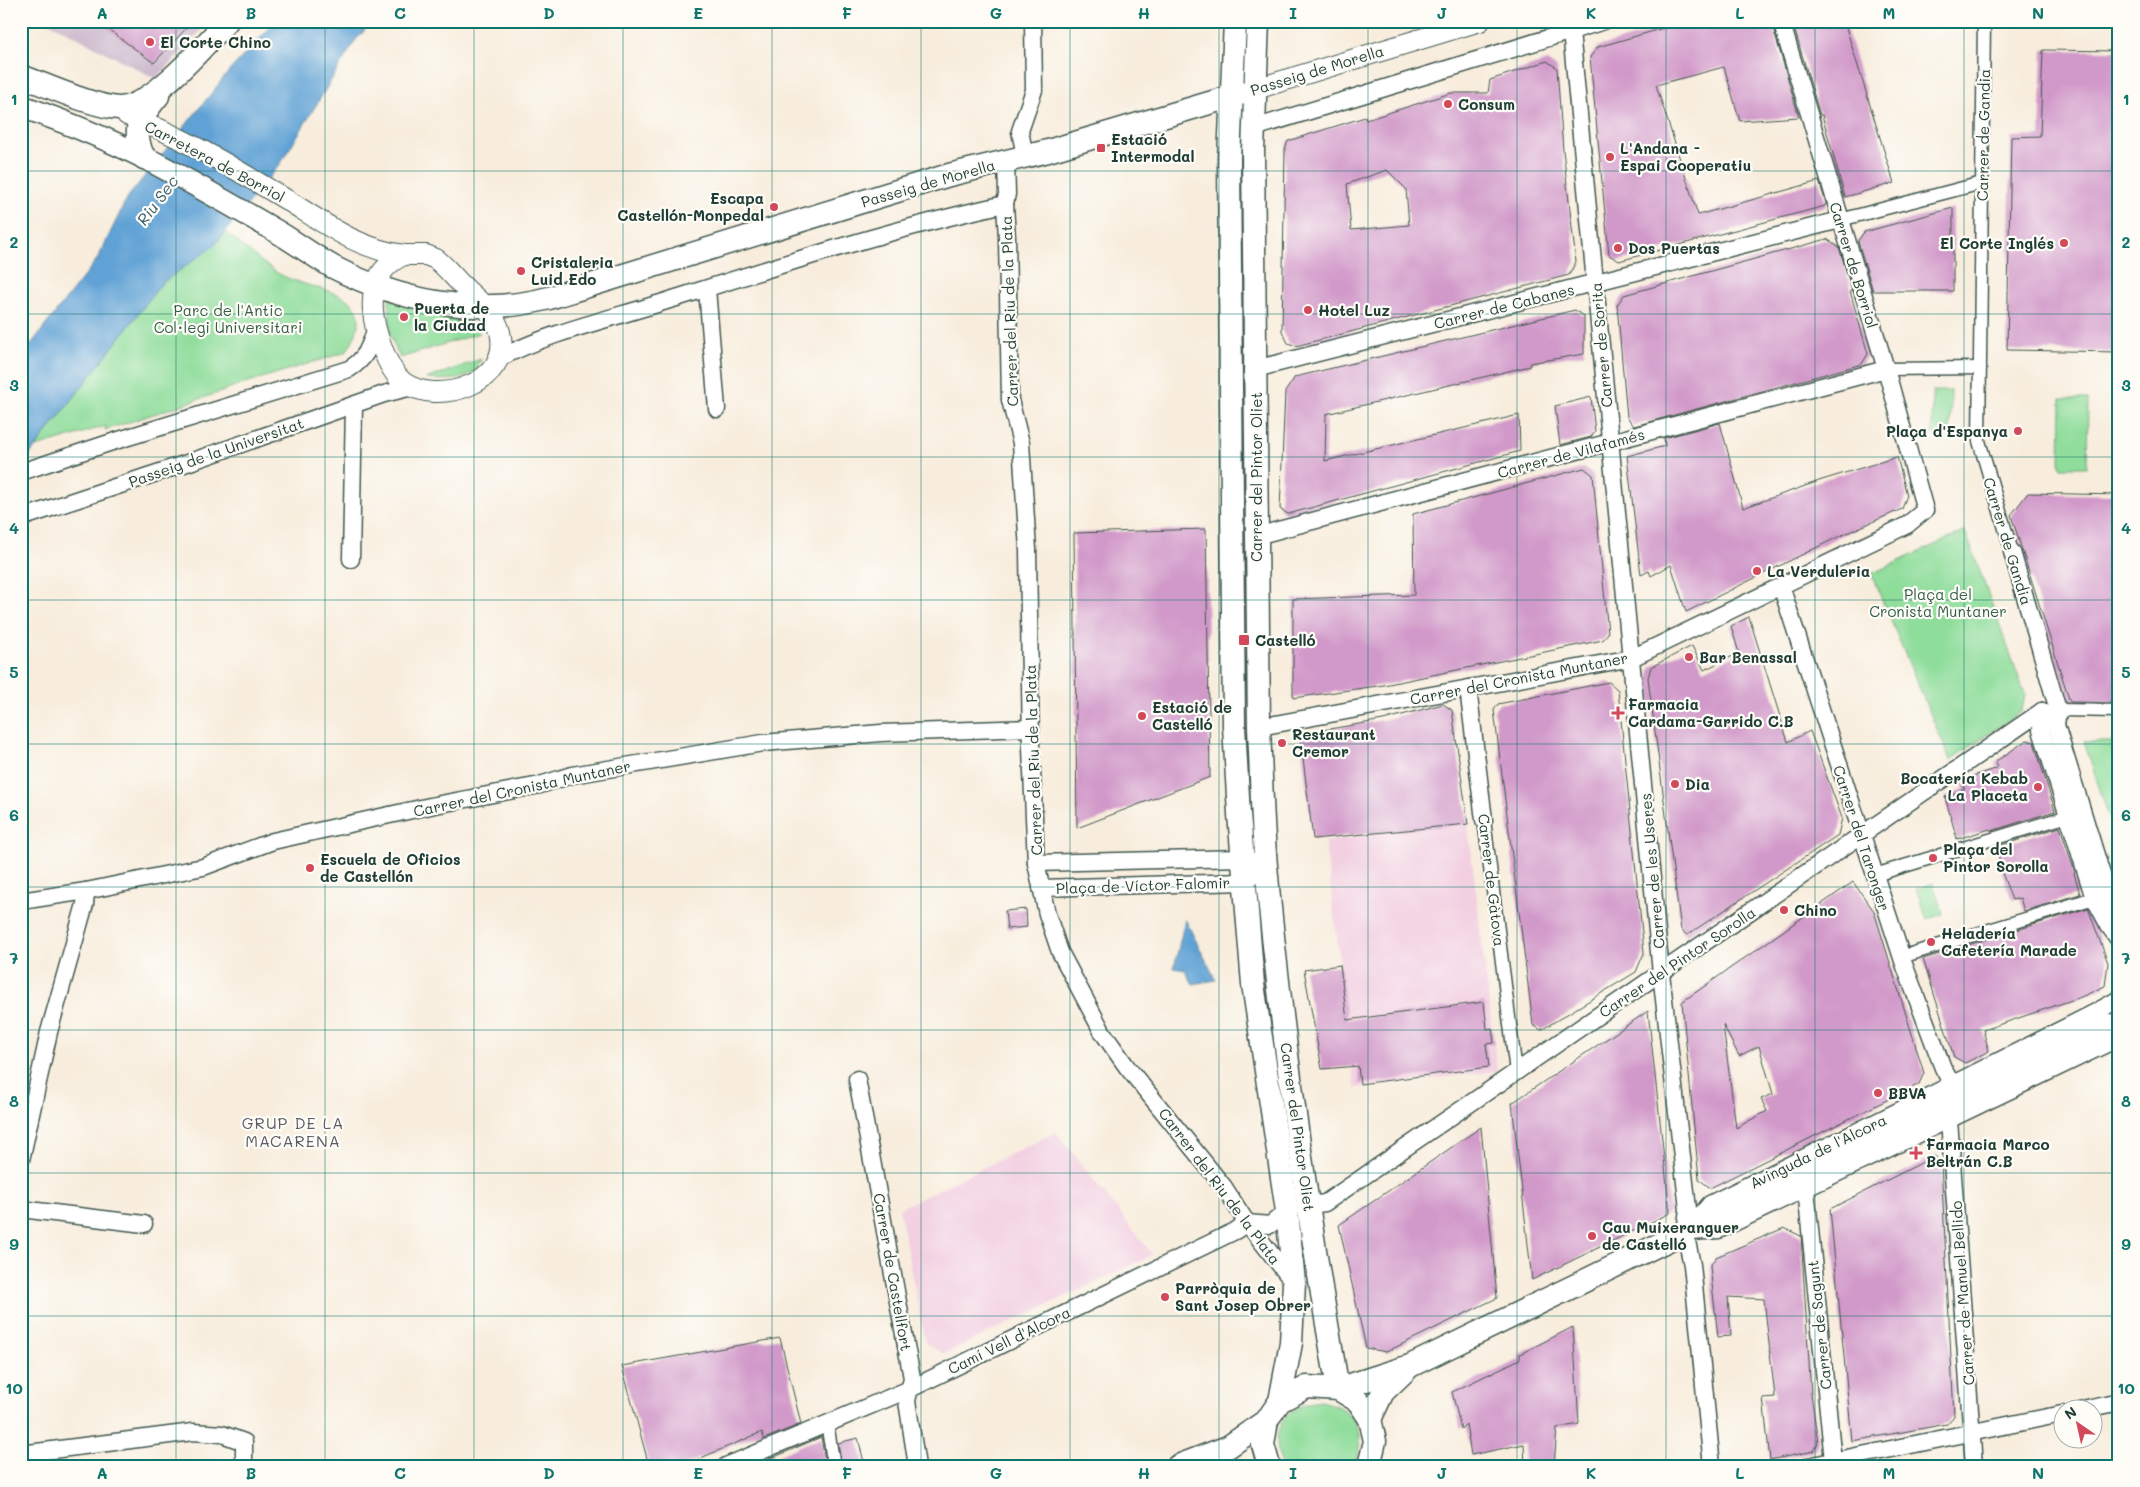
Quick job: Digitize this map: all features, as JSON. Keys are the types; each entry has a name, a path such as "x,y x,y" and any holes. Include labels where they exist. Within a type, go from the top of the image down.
{"main road":[{"path":"148,160 137,136 139,120 182,69 227,21"},
{"name":"Carrer del Pintor Oliet","path":"1235,21 1229,159 1234,726 1242,858 1254,984 1287,1211 1294,1282 1291,1343 1280,1401"},
{"name":"Carrer del Pintor Oliet","path":"1258,21 1254,128 1256,536 1259,727 1266,865 1278,982 1302,1168 1338,1389"},
{"path":"102,105 116,108 134,105 182,69"},
{"name":"Carretera de Borriol","path":"21,76 102,105"},
{"name":"Passeig de Morella","path":"374,285 438,302 485,307 509,306 549,298 916,185 1116,131 1256,89"},
{"name":"Carretera de Borriol","path":"21,106 78,128 148,160 277,231 332,266 374,285"},
{"name":"Avinguda de l'Alcora","path":"1338,1389 1410,1366 1714,1217 2114,1031"},
{"name":"Avinguda de l'Alcora","path":"1370,1419 1383,1392 1410,1366"},
{"path":"1178,1466 1228,1447 1267,1420 1280,1401 1307,1387 1338,1389 1358,1401 1370,1419 1375,1441 1369,1466"},
{"path":"1267,1420 1263,1445 1269,1466"}],"street":[{"name":"Carrer del Riu de la Plata","path":"1032,21 1034,90 1020,130 1016,158 1005,204 1010,400 1021,443 1028,550 1031,728 1036,863 1041,888 1047,914 1060,952 1104,1033 1127,1067 1224,1186 1247,1223 1294,1282"},
{"name":"Passeig de Morella","path":"1256,89 1480,21"},
{"path":"1254,128 1604,21"},
{"name":"Carrer de Borriol","path":"1781,21 1886,369 1925,510"},
{"name":"Carrer de Gandia","path":"1984,21 1979,441 2012,552 2052,715 2108,894 2119,912"},
{"name":"Carrer de Sorita","path":"1571,31 1632,658"},
{"name":"Carretera de Borriol","path":"102,105 173,136 264,186 353,241 386,253 426,255 436,259 492,316 500,332 502,342 498,359"},
{"path":"1840,220 1982,183"},
{"path":"404,255 388,265 374,285 372,300 376,328 392,367 398,378 412,387 432,391 460,389 474,385 484,378 492,370 498,359 542,340 707,288 942,218 1005,204"},
{"name":"Carrer de Cabanes","path":"1255,369 1840,220"},
{"path":"707,288 717,409"},
{"path":"21,472 349,369 359,363 365,356 376,328"},
{"path":"1886,369 1980,368"},
{"name":"Carrer de Vilafamés","path":"1256,536 1886,369"},
{"name":"Passeig de la Universitat","path":"21,518 412,387"},
{"path":"351,559 354,405"},
{"name":"Carrer del Cronista Muntaner","path":"1259,727 1632,658 1907,526 1925,510"},
{"name":"Carrer del Taronger","path":"1781,586 1902,957 1943,1068 1949,1079 1956,1083"},
{"name":"Carrer de les Useres","path":"1632,658 1661,973 1688,1209 1685,1232 1692,1265 1712,1466"},
{"name":"Carrer de Gàtova","path":"1468,688 1516,1072"},
{"path":"2052,715 2119,711"},
{"name":"Carrer de Gandia","path":"2052,715 2041,730 2094,898 2119,940"},
{"name":"Carrer del Pintor Sorolla","path":"1309,1205 1324,1203 1861,836 2052,715"},
{"name":"Carrer del Cronista Muntaner","path":"21,901 86,891 202,867 273,841 430,806 540,785 572,775 764,743 881,733 1031,728"},
{"path":"1875,876 2068,816"},
{"path":"1242,858 1266,865"},
{"name":"Plaça de Víctor Falomir","path":"1036,863 1242,858"},
{"path":"1244,882 1266,865"},
{"name":"Plaça de Víctor Falomir","path":"1041,888 1244,882"},
{"path":"21,1160 49,1032 85,904 86,891"},
{"path":"1902,957 2094,898"},
{"name":"Avinguda de l'Alcora","path":"1685,1232 1710,1204 1956,1083 2119,999"},
{"name":"Avinguda de l'Alcora","path":"1685,1232 1719,1230 1806,1190 1949,1120 2114,1031"},
{"name":"Carrer de Castellfort","path":"857,1079 912,1378 907,1401 917,1466"},
{"name":"Carrer de Manuel Bellido","path":"1949,1120 1974,1466"},
{"name":"Carrer de Sagunt","path":"1806,1190 1833,1460"},
{"path":"21,1209 144,1224"},
{"path":"1247,1223 1270,1225 1287,1211"},
{"name":"Camí Vell d'Alcora","path":"726,1466 910,1389 1235,1231 1247,1223"},
{"path":"2102,1406 2119,1402"},
{"path":"1808,1466 2052,1416"},
{"path":"827,1423 834,1466"},
{"path":"21,1454 193,1432 222,1434 244,1442 244,1466"}],"shaded area":[{"path":"46,21 210,21 156,79"},
{"path":"1468,824 1497,1071 1355,1088 1325,842 1399,830"},
{"path":"1056,1132 1153,1255 944,1354 925,1343 899,1209"}],"green space":[{"name":"Parc de l'Antic Col·legi Universitari","path":"225,232 276,272 292,280 341,296 353,304 359,315 357,331 346,352 226,389 105,430 106,426 36,447 162,283 213,246"},
{"path":"389,299 465,316 480,333 400,358 390,335"},
{"path":"481,359 477,367 466,376 442,380 426,379"},
{"path":"1933,391 1951,391 1950,434 1932,434"},
{"path":"2061,399 2088,399 2087,467 2060,467"},
{"name":"Plaça del Cronista Muntaner","path":"1965,531 2025,694 2022,711 1950,760 1871,574"},
{"path":"2084,742 2119,742 2119,847"},
{"path":"1933,883 1943,914 1927,919 1916,889"},
{"path":"1320,1401 1342,1409 1356,1423 1360,1443 1359,1454 1354,1466 1283,1466 1277,1442 1278,1432 1282,1423 1297,1408"}],"water":[{"name":"Riu Sec","path":"276,21 373,21 355,41 281,163 214,246 162,283 21,466 21,357 98,258 127,198 230,70"},
{"path":"1185,919 1216,980 1193,984 1185,970 1174,968"}],"building":[{"name":"El Corte Chino","path":"97,21 193,21 154,63"},
{"path":"1688,21 1771,21 1799,117 1740,121 1724,67 1656,85 1698,215 1819,181 1826,203 1825,206 1619,261 1609,255 1590,57 1598,47"},
{"path":"1792,21 1844,21 1894,183 1845,197 1822,115 1820,115"},
{"name":"El Corte Inglés","path":"2043,50 2119,51 2119,352 2007,350 2011,137 2040,136"},
{"path":"1547,61 1557,68 1563,150 1576,262 1569,275 1296,346 1288,343 1282,331 1285,149 1288,141 1365,117 1366,120 1451,93 1488,93 1490,80","holes":["1387,170 1406,189 1409,225 1351,230 1347,184"]},
{"path":"1953,208 1953,291 1873,291 1858,241 1864,232"},
{"path":"1827,239 1839,247 1852,291 1850,291 1868,354 1862,364 1634,426 1627,417 1617,305 1624,295"},
{"path":"1575,310 1584,316 1584,354 1530,363 1530,366 1326,414 1325,461 1519,415 1520,451 1288,514 1280,509 1285,392 1295,377"},
{"path":"1591,397 1595,431 1591,437 1560,445 1555,406"},
{"path":"1720,423 1743,508 1822,480 1897,457 1907,495 1902,509 1840,536 1686,612 1671,565 1651,576 1649,571 1641,575 1627,456 1665,446 1664,438"},
{"path":"1584,468 1593,475 1608,633 1603,640 1384,685 1293,698 1293,599 1414,595 1413,514"},
{"path":"2028,493 2119,495 2119,703 2070,702 2011,515"},
{"name":"Estació de Castelló","path":"1206,529 1210,777 1077,828 1074,533"},
{"path":"1749,617 1788,742 1810,731 1842,818 1838,835 1687,935 1681,930 1648,678 1651,667 1692,646 1704,670 1739,653 1731,626"},
{"path":"1609,682 1618,690 1644,953 1636,972 1541,1030 1533,1025 1494,710 1498,704"},
{"path":"1443,704 1452,710 1468,824 1313,839 1300,734 1383,720"},
{"path":"2027,740 2034,742 2055,811 1991,831 1990,829 1957,839 1945,797 1964,789 1963,784 1971,782 1970,777 1997,768 1995,762"},
{"path":"2060,827 2075,872 2080,894 2024,911 2020,898 2012,900 1998,862 2000,862 1996,847"},
{"path":"1853,882 1874,911 1924,1073 1919,1084 1710,1188 1699,1179 1682,1002","holes":["1723,1025 1739,1056 1759,1046 1773,1094 1761,1099 1767,1111 1736,1128"]},
{"path":"2088,908 2108,963 2105,986 2081,997 1983,1030 1989,1051 1965,1063 1954,1057 1923,959"},
{"path":"1026,909 1027,927 1007,929 1005,911"},
{"path":"1340,965 1347,1020 1484,1002 1487,1029 1492,1028 1494,1043 1486,1044 1489,1067 1360,1084 1358,1066 1322,1069 1304,970"},
{"path":"1648,1011 1670,1213 1532,1280 1512,1103"},
{"path":"1481,1127 1497,1298 1386,1352 1366,1348 1339,1225"},
{"path":"1935,1156 1941,1163 1954,1416 1947,1424 1852,1441 1830,1209"},
{"path":"1784,1228 1801,1236 1811,1394 1818,1443 1814,1451 1770,1460 1763,1398 1775,1397 1764,1299 1728,1297 1731,1336 1718,1337 1710,1266 1716,1257"},
{"path":"1573,1327 1579,1424 1557,1428 1554,1466 1525,1466 1524,1444 1471,1455 1466,1424 1461,1429 1452,1392 1520,1359 1520,1354"},
{"path":"780,1338 801,1424 764,1439 762,1432 682,1466 649,1466 622,1366"},
{"path":"821,1437 826,1466 772,1466 770,1459"},
{"path":"858,1438 865,1466 842,1466 838,1443"}],"place":[{"name":"El Corte Chino","path":"150,42"},
{"name":"Consum","path":"1448,104"},
{"name":"Estació Intermodal","path":"1101,148"},
{"name":"L'Andana - Espai Cooperatiu","path":"1610,157"},
{"name":"Escapa Castellón-Monpedal","path":"774,207"},
{"name":"El Corte Inglés","path":"2064,243"},
{"name":"Dos Puertas","path":"1618,248"},
{"name":"Cristaleria Luid Edo","path":"521,271"},
{"name":"Hotel Luz","path":"1308,310"},
{"name":"Puerta de la Ciudad","path":"404,317"},
{"name":"Plaça d'Espanya","path":"2018,431"},
{"name":"La Verduleria","path":"1757,571"},
{"name":"Castelló","path":"1244,640"},
{"name":"Bar Benassal","path":"1689,657"},
{"name":"Farmacia Cardama-Garrido C.B","path":"1618,713"},
{"name":"Estació de Castelló","path":"1142,716"},
{"name":"Restaurant Cremor","path":"1282,743"},
{"name":"Dia","path":"1675,784"},
{"name":"Bocatería Kebab La Placeta","path":"2038,787"},
{"name":"Plaça del Pintor Sorolla","path":"1933,858"},
{"name":"Escuela de Oficios de Castellón","path":"310,868"},
{"name":"Chino","path":"1784,910"},
{"name":"Heladería Cafetería Marade","path":"1931,942"},
{"name":"BBVA","path":"1878,1093"},
{"name":"Farmacia Marco Beltrán C.B","path":"1916,1153"},
{"name":"Cau Muixeranguer de Castelló","path":"1592,1236"},
{"name":"Parròquia de Sant Josep Obrer","path":"1165,1297"}],"district":[{"name":"GRUP DE LA MACARENA","path":"293,1131"}]}
